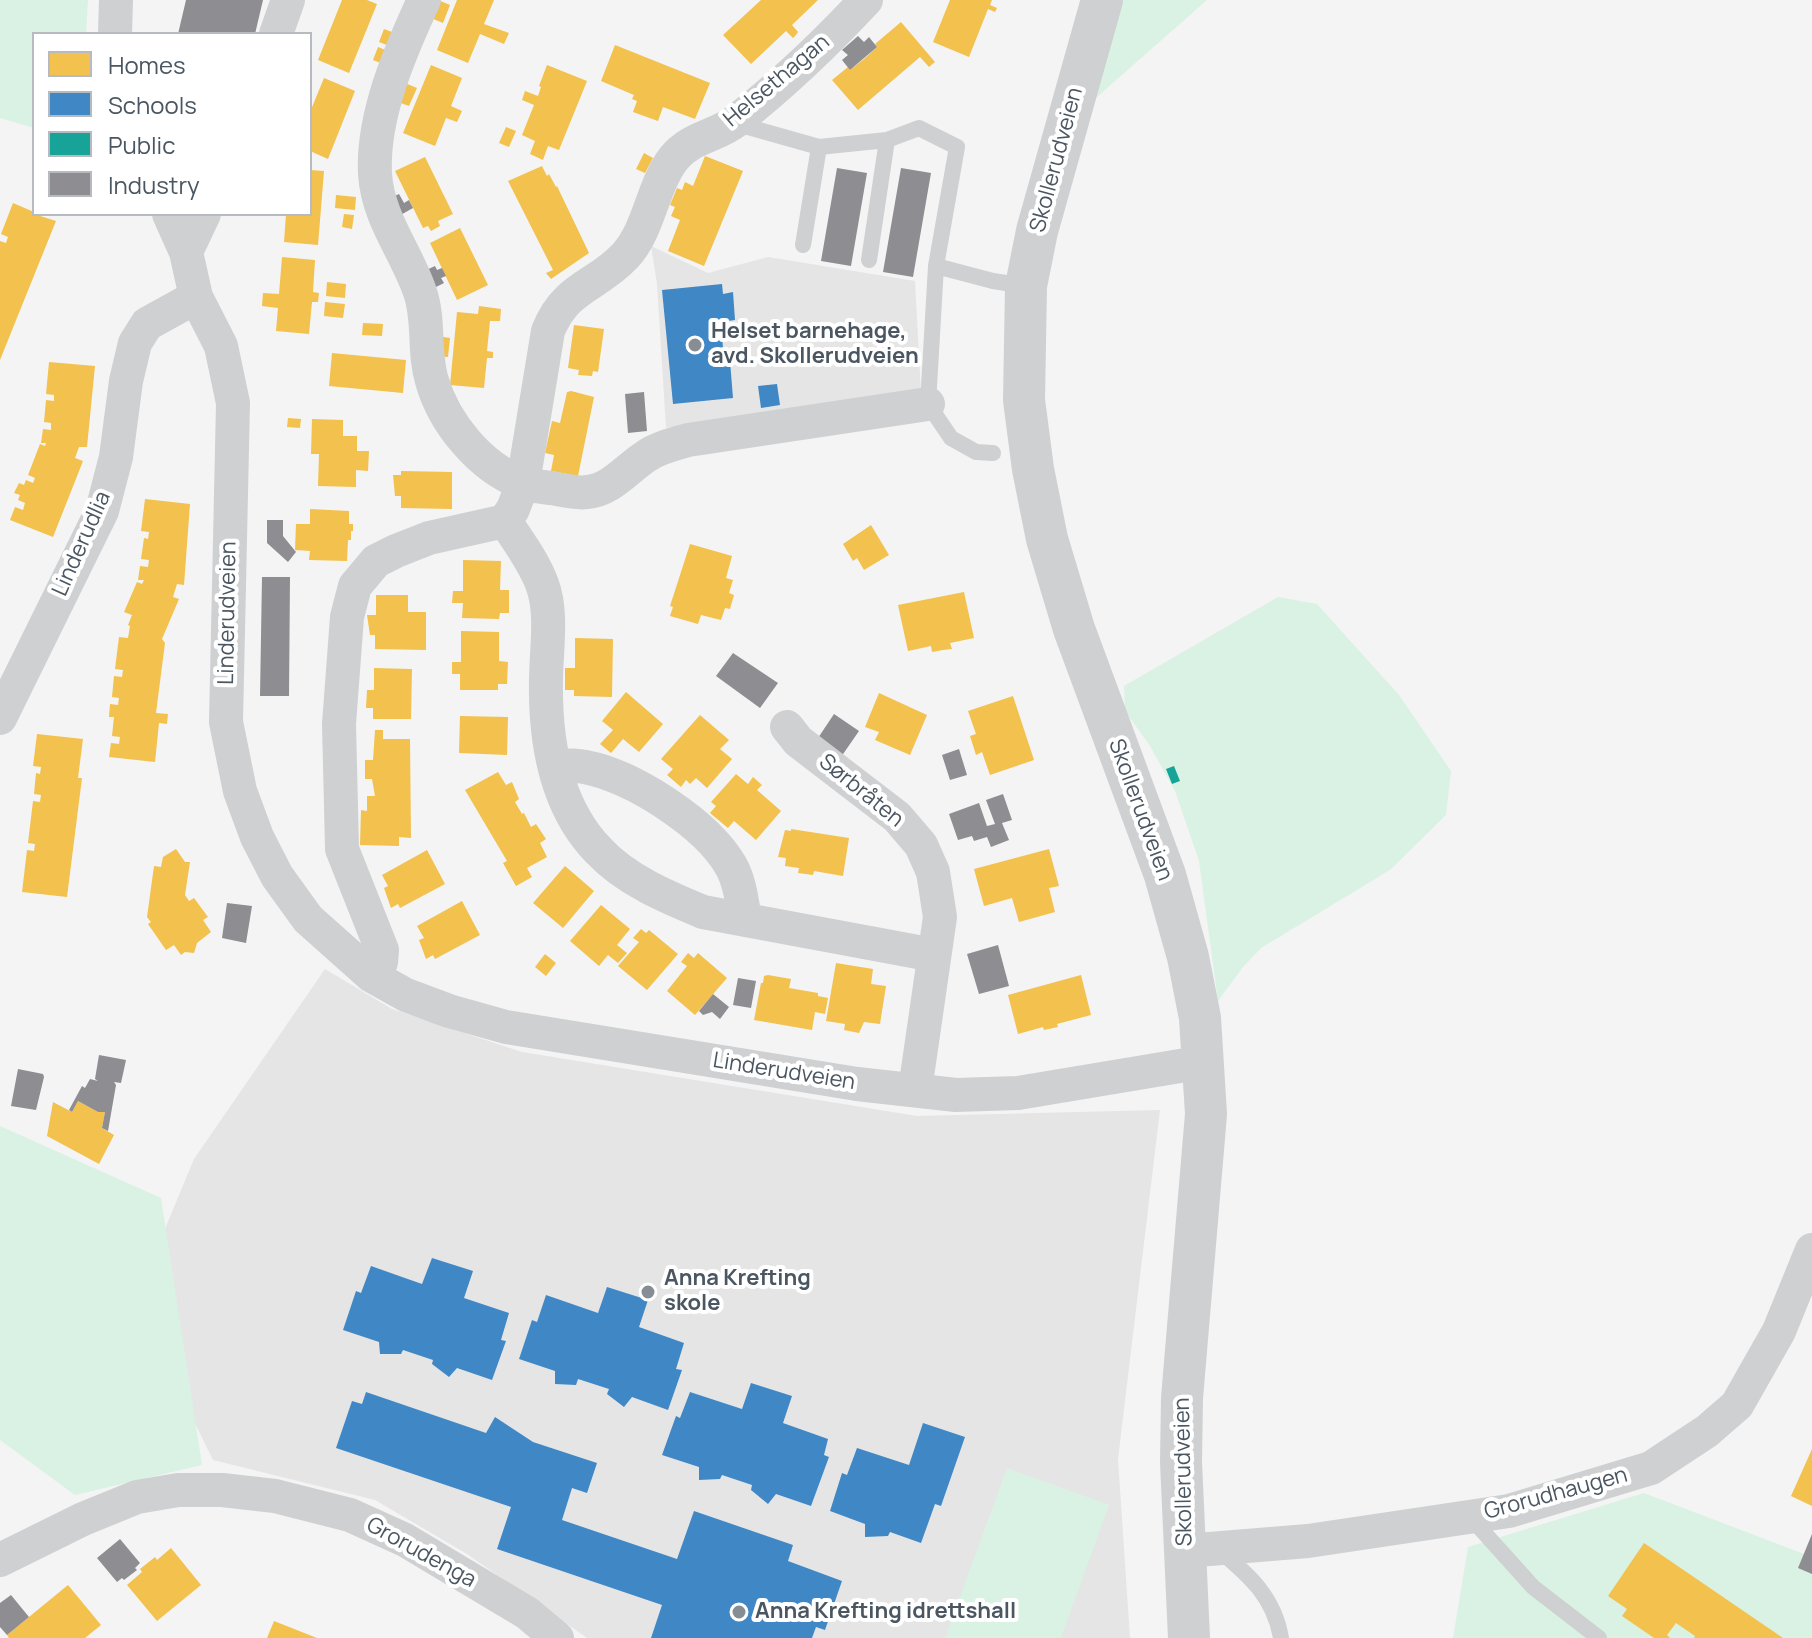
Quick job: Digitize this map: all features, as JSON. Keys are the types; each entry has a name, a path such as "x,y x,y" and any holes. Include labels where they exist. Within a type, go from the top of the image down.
{"street":[{"path":"115,32 116,0"},
{"path":"277,32 288,0"},
{"path":"424,0 385,104 376,140 375,173 379,205 416,279 426,309 426,345 431,379 445,416 471,446 500,471 523,483 586,493 604,488 650,453 688,440 928,404"},
{"name":"Helsethagan","path":"523,483 548,331 556,312 568,298 624,257 636,240 674,158 696,139 734,123 836,32 866,0"},
{"name":"Skollerudveien","path":"1102,0 1056,159 1026,286 1024,400 1047,539 1074,629 1165,875 1188,957 1200,1018 1205,1150 1182,1398 1181,1462 1201,1550 1189,1638"},
{"name":"Linderudveien","path":"170,216 186,252 196,297 221,346 233,403 226,722 240,791 257,837 277,876 308,919 372,976 406,995 506,1027 857,1084 956,1095 1018,1093 1204,1062"},
{"path":"186,252 203,216"},
{"name":"Linderudlia","path":"0,718 102,511 116,457 126,381 135,343 147,324 196,297"},
{"path":"505,521 523,483"},
{"path":"372,976 381,962 382,950 342,849 341,829 339,724 347,617 355,586 376,561 396,551 429,538 505,521"},
{"path":"505,521 543,586 547,615 548,740 554,765 573,816 599,851 632,877 668,898 703,912 934,955"},
{"name":"Sørbråten","path":"787,727 798,741 897,817 921,845 933,872 940,917 915,1090"},
{"path":"554,765 587,767 628,782 671,808 714,842 732,867 745,920"},
{"name":"Grorudhaugen","path":"1201,1550 1308,1541 1509,1511 1651,1468 1707,1431 1737,1405 1779,1331 1812,1250"},
{"name":"Grorudenga","path":"0,1560 83,1519 137,1497 193,1490 275,1496 350,1515 405,1540 527,1613 557,1638"}],"lane":[{"path":"734,123 819,147 887,140 919,128 957,147 936,266 928,404 951,438 976,452 993,453"},
{"path":"869,260 887,140"},
{"path":"803,245 819,147"},
{"path":"936,266 1026,286"},
{"path":"1470,1517 1533,1587 1599,1638"},
{"path":"1201,1550 1245,1572 1269,1601 1281,1638"}],"shaded area":[{"path":"651,246 708,273 768,257 915,281 921,393 666,428 657,284"},
{"name":"Anna Krefting skole","path":"325,969 392,1009 522,1052 917,1116 1160,1110 1118,1459 1130,1638 587,1638 467,1554 375,1500 213,1460 155,1342 159,1243 194,1159"}],"green space":[{"path":"0,0 88,0 86,32 32,32 32,127 0,118"},
{"path":"1118,0 1207,0 1089,104"},
{"path":"1278,597 1317,604 1399,695 1451,771 1446,815 1390,870 1261,948 1218,1001 1199,861 1175,791 1150,746 1125,711 1124,686"},
{"path":"0,1126 161,1198 202,1465 75,1495 0,1440"},
{"path":"1007,1468 1109,1505 1061,1638 945,1638"},
{"path":"1644,1493 1812,1557 1812,1638 1453,1638 1468,1547"}],"building: Homes":[{"path":"342,0 367,0 377,4 349,73 318,60"},
{"path":"438,0 450,5 443,23 431,18"},
{"path":"457,0 494,0 484,24 509,33 504,44 480,34 468,63 437,50"},
{"path":"761,0 818,0 792,25 798,32 793,38 786,31 751,64 723,35"},
{"path":"950,0 992,0 990,5 997,8 995,12 988,9 969,57 933,42"},
{"path":"901,22 935,62 929,67 920,57 858,110 832,80 864,59 877,47 875,44"},
{"path":"384,29 400,35 395,48 379,42"},
{"path":"615,45 710,83 695,119 663,107 658,121 633,112 637,101 632,99 634,95 601,81"},
{"path":"378,47 393,53 388,66 373,60"},
{"path":"431,65 462,78 451,106 462,111 457,122 446,118 435,146 403,133"},
{"path":"547,65 587,81 559,150 548,146 543,160 530,154 535,141 522,135 534,105 522,100 525,91 538,96"},
{"path":"324,78 355,91 328,159 312,152 312,107"},
{"path":"405,83 417,88 409,106 398,102"},
{"path":"506,127 516,131 509,147 499,143"},
{"path":"644,153 653,158 645,173 636,169"},
{"path":"705,156 743,171 704,266 668,251 680,220 671,216 675,207 670,205 677,188 682,190 685,182 693,186"},
{"path":"425,157 453,214 438,221 440,226 431,231 428,226 423,228 395,171"},
{"path":"542,166 557,186 589,253 551,279 546,273 553,270 508,181"},
{"path":"312,170 324,171 318,245 284,242 286,216 312,216"},
{"path":"336,195 356,197 355,210 335,208"},
{"path":"13,203 32,211 32,216 56,221 0,360 0,241 6,243 8,237 1,234"},
{"path":"344,214 354,215 352,229 342,227"},
{"path":"460,228 488,285 457,300 430,243"},
{"path":"282,257 315,260 313,292 319,293 318,302 312,302 309,334 276,331 278,308 262,306 263,293 279,294"},
{"path":"327,282 346,284 345,298 326,296"},
{"path":"325,302 345,304 343,318 324,316"},
{"path":"479,306 501,309 500,321 490,321 487,351 493,352 493,358 487,358 484,388 450,385 457,312 478,314"},
{"path":"363,323 383,324 382,336 362,335"},
{"path":"574,325 604,329 598,372 593,371 592,376 578,375 579,370 568,368"},
{"path":"437,336 450,338 448,357 435,356"},
{"path":"332,353 406,360 403,393 329,386"},
{"path":"49,362 95,366 87,447 79,447 75,458 83,461 53,537 10,520 15,507 23,510 25,503 18,500 20,495 14,493 19,483 24,485 26,480 33,483 35,478 28,475 40,444 45,446 46,443 41,443 43,429 51,430 51,423 44,422 46,400 54,401 54,395 46,394"},
{"path":"567,392 594,397 578,476 551,471 554,455 545,453 552,421 560,423"},
{"path":"288,418 301,419 300,428 287,427"},
{"path":"312,419 343,420 343,436 357,436 357,451 369,451 368,471 356,470 356,487 318,486 319,454 311,454"},
{"path":"401,471 452,472 452,509 401,508 401,496 395,496 393,475 401,475"},
{"path":"145,499 190,504 184,585 177,584 173,597 179,599 162,639 165,643 156,713 168,714 167,724 159,723 155,762 109,757 111,743 119,744 120,737 112,736 114,717 109,717 110,704 118,705 119,698 112,697 114,676 122,677 123,670 115,669 119,637 128,638 132,615 124,612 137,582 142,584 144,580 138,580 140,566 148,567 149,560 141,559 144,538 148,539 149,532 141,531"},
{"path":"310,509 349,511 349,524 353,524 353,531 351,540 348,540 347,561 309,560 310,551 295,550 296,524 310,524"},
{"path":"871,525 889,555 864,570 857,558 853,561 843,544"},
{"path":"690,544 732,556 726,578 733,580 729,593 734,595 730,609 725,608 721,620 701,615 698,624 670,616 673,607 670,606"},
{"path":"463,560 501,561 500,590 509,590 509,613 500,613 499,619 462,618 463,603 452,603 453,591 463,591"},
{"path":"964,592 974,638 950,643 952,649 932,652 931,646 908,651 898,605"},
{"path":"376,595 408,595 408,612 426,612 426,650 375,649 375,635 370,635 367,615 376,615"},
{"path":"461,631 499,632 499,661 508,662 507,684 498,684 498,690 460,690 460,674 452,674 452,662 461,662"},
{"path":"575,638 613,639 612,697 574,696 574,690 565,690 565,668 575,668"},
{"path":"374,668 412,669 411,719 373,719 373,708 366,708 367,690 374,690"},
{"path":"626,692 663,724 639,752 623,739 611,753 600,744 613,730 602,721"},
{"path":"879,693 927,715 910,755 875,740 879,732 865,727"},
{"path":"1013,696 1034,760 990,775 982,752 976,755 970,736 976,734 968,711"},
{"path":"700,715 729,740 720,749 732,759 707,788 696,778 690,784 686,780 681,787 667,775 673,769 661,759"},
{"path":"460,716 508,717 507,755 459,753"},
{"path":"375,730 383,730 383,739 410,739 411,838 399,837 399,846 360,845 361,810 367,811 367,796 375,796 372,779 365,779 365,760 373,760"},
{"path":"37,734 83,739 78,778 82,778 67,897 22,892 27,850 34,851 35,844 28,843 33,801 40,802 41,795 34,794 36,773 40,774 41,767 33,766"},
{"path":"498,772 506,785 512,782 519,799 515,802 522,814 531,827 536,824 546,839 540,843 547,857 527,868 532,877 516,886 503,863 507,861 465,790"},
{"path":"736,774 748,784 753,777 762,785 757,790 781,811 756,840 734,821 728,828 710,813 716,806 711,802"},
{"path":"785,830 849,838 843,876 814,871 813,875 798,873 799,868 785,866 786,858 778,857"},
{"path":"176,849 185,862 190,862 185,895 189,901 194,898 208,917 203,920 211,932 197,943 194,953 181,955 174,945 166,950 148,924 151,922 147,917 154,866 161,867 163,857"},
{"path":"1049,849 1059,886 1049,888 1055,912 1019,922 1012,898 984,906 974,869"},
{"path":"427,850 445,884 400,908 398,904 391,908 384,888 388,886 382,875"},
{"path":"565,866 594,891 563,928 533,903"},
{"path":"462,901 480,935 435,959 433,955 426,959 419,940 424,938 417,926"},
{"path":"601,905 630,929 617,945 627,953 618,963 608,955 599,966 570,941"},
{"path":"641,929 646,933 649,930 678,954 647,990 618,966 639,942 633,938"},
{"path":"688,953 694,958 698,953 727,978 695,1015 667,991 687,966 681,962"},
{"path":"545,954 556,963 546,976 535,967"},
{"path":"836,963 873,969 871,984 886,986 880,1024 864,1022 859,1033 844,1030 845,1024 826,1021"},
{"path":"768,975 791,979 789,988 828,998 825,1014 815,1012 812,1030 754,1020 761,983"},
{"path":"1081,975 1091,1015 1057,1024 1058,1027 1044,1030 1043,1027 1018,1034 1008,995"},
{"path":"78,1101 98,1112 105,1112 102,1128 114,1135 99,1164 47,1136 53,1102 72,1112"},
{"path":"1812,1449 1812,1506 1791,1496"},
{"path":"1644,1543 1783,1638 1694,1638 1676,1623 1667,1635 1670,1638 1654,1638 1622,1616 1627,1609 1608,1596"},
{"path":"171,1548 201,1585 157,1621 127,1585 142,1572 140,1569"},
{"path":"68,1585 101,1625 85,1638 9,1638 7,1635"},
{"path":"274,1621 317,1638 267,1638"}],"building: Schools":[{"path":"722,284 723,294 733,292 735,320 721,322 724,361 730,361 733,398 673,404 662,290"},
{"path":"777,384 780,405 761,408 758,386"},
{"path":"432,1258 473,1271 464,1298 509,1313 501,1340 506,1341 492,1380 457,1368 449,1377 432,1364 433,1360 403,1350 401,1354 380,1354 379,1342 343,1330 356,1291 361,1293 371,1266 422,1284"},
{"path":"607,1287 648,1300 639,1327 684,1343 676,1369 682,1370 668,1410 632,1397 624,1407 607,1394 609,1389 578,1379 576,1385 555,1384 555,1371 519,1359 532,1320 537,1322 546,1295 598,1313"},
{"path":"751,1383 792,1396 783,1423 828,1439 824,1455 829,1457 811,1506 776,1494 768,1504 751,1490 752,1485 722,1475 720,1479 699,1480 699,1467 662,1455 676,1416 680,1418 690,1392 742,1409"},
{"path":"366,1392 486,1433 495,1417 533,1442 597,1463 587,1493 572,1488 562,1520 677,1559 694,1511 793,1545 788,1561 842,1581 825,1630 816,1627 812,1638 651,1638 662,1605 497,1549 511,1507 336,1448 352,1401 362,1404"},
{"path":"923,1423 965,1437 941,1506 935,1504 921,1543 890,1532 888,1536 865,1537 865,1524 830,1511 842,1473 847,1475 857,1448 909,1465"}],"building: Public":[{"path":"1174,766 1180,781 1172,784 1166,769"}],"building: Industry":[{"path":"186,0 263,0 255,32 178,32"},
{"path":"858,36 864,42 869,37 877,47 850,70 842,60 848,55 842,50"},
{"path":"837,168 867,173 851,266 821,261"},
{"path":"901,168 931,173 913,277 883,272"},
{"path":"399,194 404,203 409,200 413,208 397,217 388,199"},
{"path":"435,266 437,270 442,268 446,276 441,278 444,283 432,289 424,271"},
{"path":"644,392 647,431 628,433 625,394"},
{"path":"267,520 283,520 283,536 296,552 288,562 267,543"},
{"path":"262,577 290,577 289,696 260,696"},
{"path":"733,653 778,683 760,708 716,676"},
{"path":"834,714 859,731 841,757 816,741"},
{"path":"959,749 967,775 950,780 942,755"},
{"path":"1003,794 1012,820 1002,823 1009,840 991,847 987,837 974,841 972,836 958,840 949,814 979,803 987,826 995,824 986,800"},
{"path":"227,903 252,906 246,943 222,938"},
{"path":"998,945 1009,986 979,994 967,954"},
{"path":"738,978 756,981 751,1008 733,1005"},
{"path":"713,994 729,1007 720,1019 712,1012 703,1015 699,1011"},
{"path":"99,1055 126,1060 121,1083 114,1082 108,1131 102,1128 105,1112 98,1112 78,1101 72,1112 69,1110 82,1086 85,1088 90,1079 98,1081 95,1079"},
{"path":"18,1069 43,1074 36,1110 11,1106"},
{"path":"1812,1534 1812,1574 1798,1568"},
{"path":"120,1539 140,1563 135,1568 137,1570 117,1582 97,1558"},
{"path":"11,1595 29,1617 7,1635 0,1627 0,1603"}],"place":[{"name":"Helset barnehage, avd. Skollerudveien","path":"695,345"},
{"name":"Anna Krefting skole","path":"648,1292"},
{"name":"Anna Krefting idrettshall","path":"739,1612"}]}
